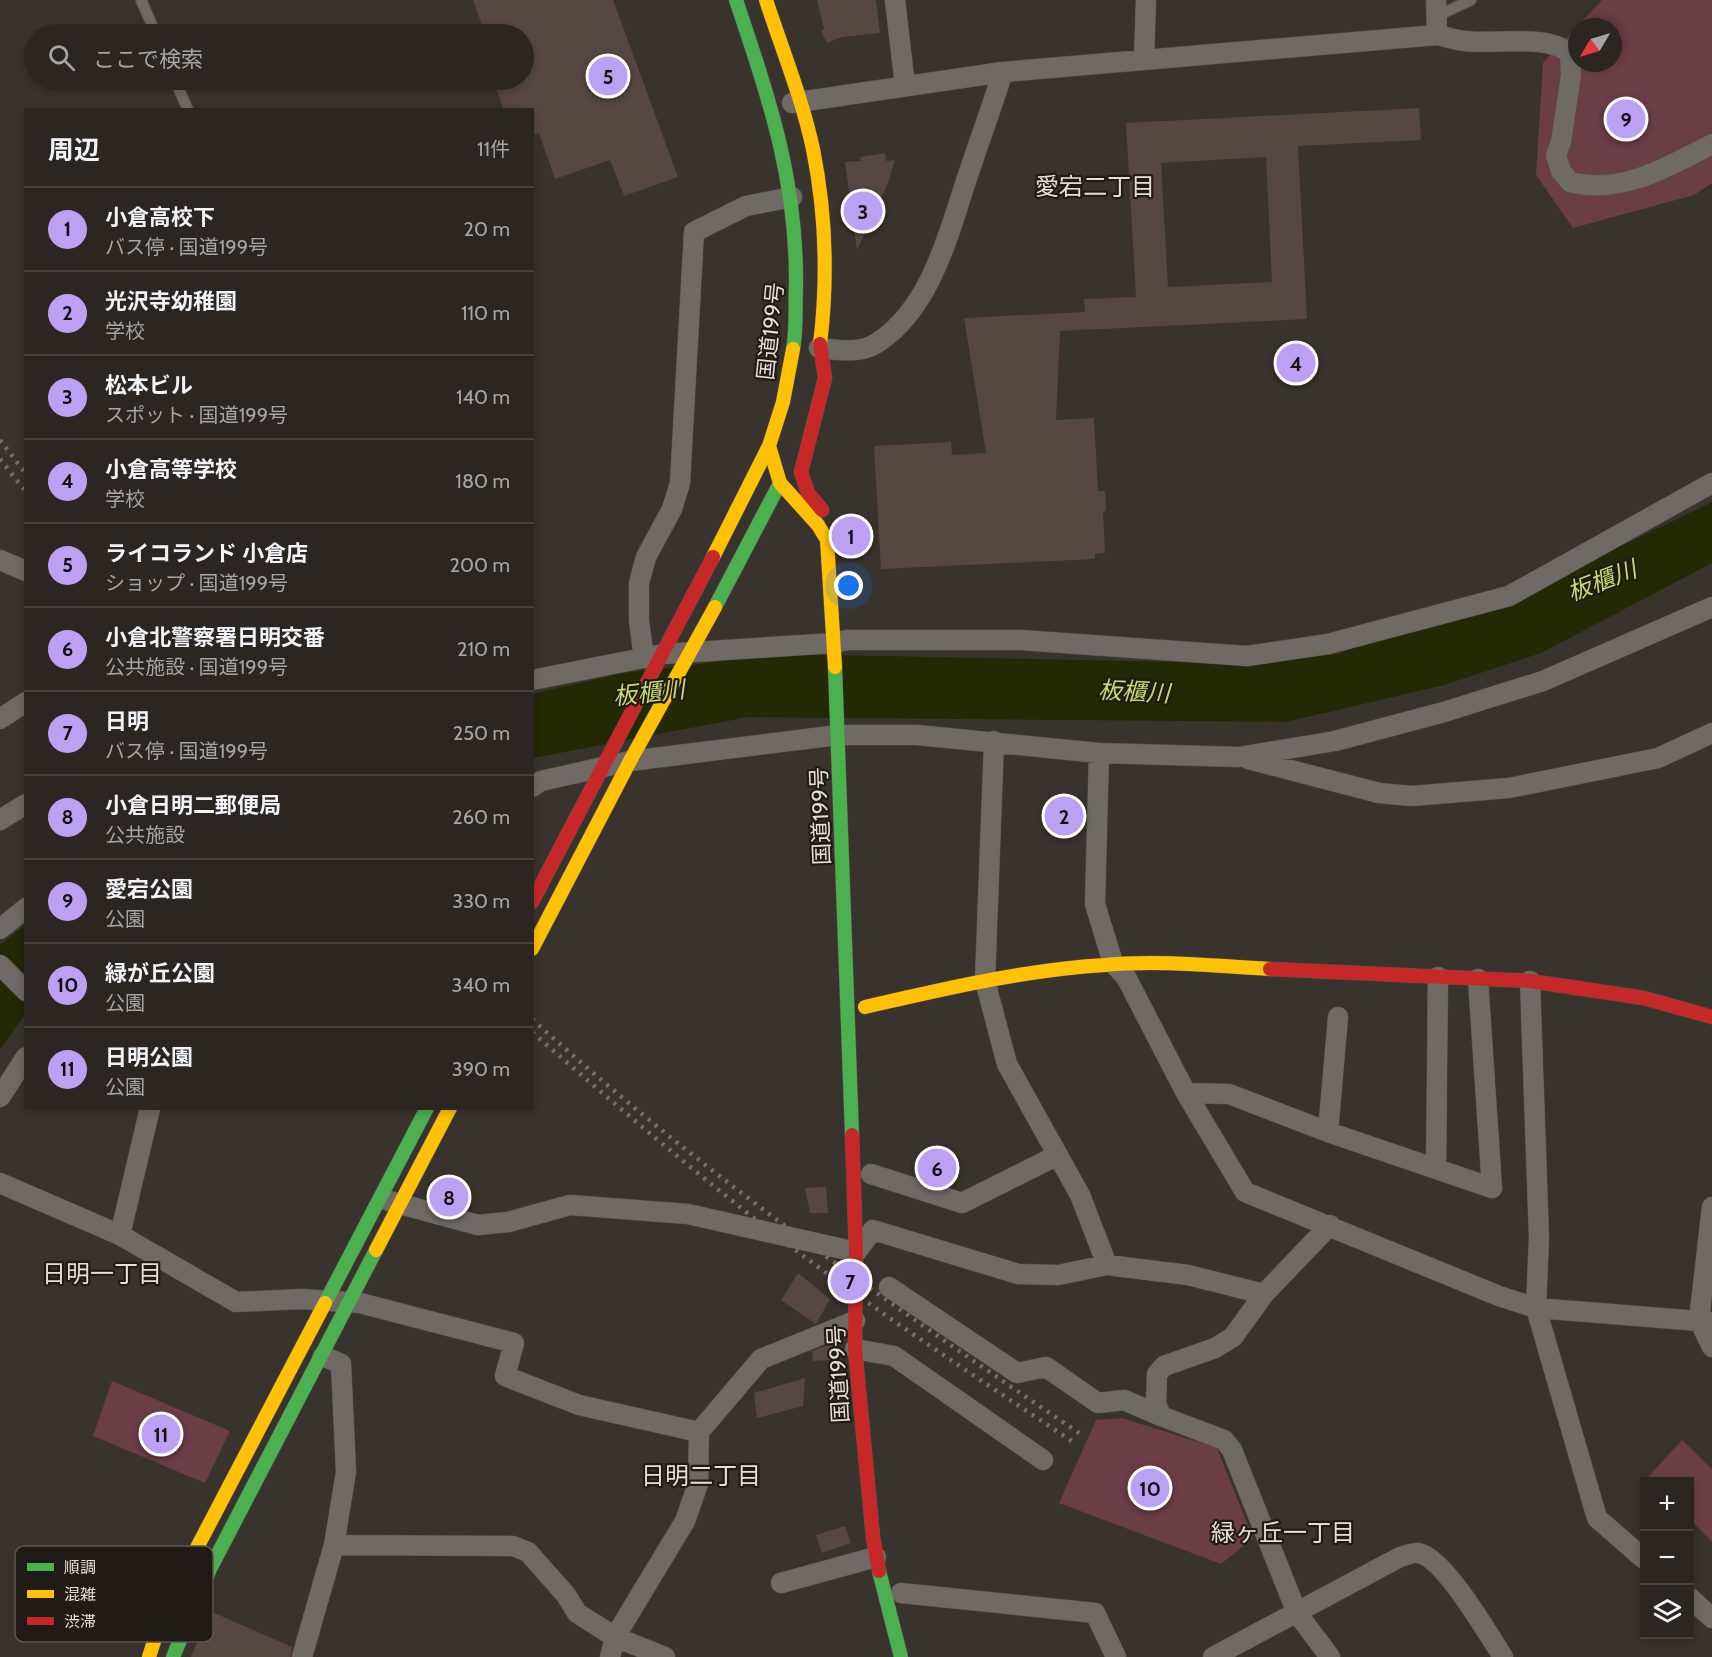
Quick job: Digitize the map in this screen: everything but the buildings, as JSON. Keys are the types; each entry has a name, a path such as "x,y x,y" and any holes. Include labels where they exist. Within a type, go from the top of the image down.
{"main road":[{"name":"国道199号","path":"736,0 772,107 792,197 796,243 795,337 783,402 769,446 780,483 802,511 818,525 826,540 841,646"},
{"path":"766,0 813,149 826,247 826,297 819,348 811,376"},
{"path":"808,496 802,484 801,472 825,378 819,348"},
{"path":"534,898 612,749 655,659 741,504 769,446"},
{"path":"534,945 634,754 765,516 790,454"},
{"path":"741,504 754,491 780,483 792,486 808,496"},
{"name":"国道199号","path":"808,496 828,516 840,543 841,646 865,1252 855,1321 855,1349 866,1481 876,1557 901,1657"},
{"path":"765,516 784,505 802,511"},
{"name":"国道199号","path":"844,730 853,770"},
{"path":"865,1007 985,981 1113,963 1229,966 1530,981 1644,998 1712,1017"},
{"path":"198,1546 426,1110"},
{"path":"213,1563 323,1356 449,1110"},
{"path":"882,1478 887,1531 900,1590"},
{"path":"149,1657 154,1642"},
{"path":"173,1657 179,1642"}],"street":[{"path":"894,0 905,86"},
{"path":"1144,58 1146,0"},
{"path":"772,107 1003,72 1144,58 1436,17 1465,41 1548,43 1562,47 1570,54 1571,75 1561,142 1556,155 1561,171 1569,182 1605,187 1669,167 1712,144"},
{"path":"819,348 848,351 877,343 904,317 918,299 933,272 946,240 1003,72"},
{"path":"655,659 639,621 639,583 646,557 672,509 680,483 694,232 746,206 792,197"},
{"path":"534,680 655,659 841,646 1021,640 1247,656 1328,644 1509,596 1712,483"},
{"path":"0,560 24,570"},
{"path":"534,786 541,781 602,766 634,754 844,730 994,741 1099,753 1239,757 1335,741 1444,712 1543,681 1712,607"},
{"path":"0,719 24,703"},
{"path":"1239,757 1379,794 1412,796 1509,788 1658,758 1712,733"},
{"path":"994,741 985,981 1007,1064 1080,1195 1107,1266"},
{"path":"1099,753 1095,904 1113,963 1126,978 1186,1093 1245,1192 1498,1296 1536,1308 1705,1321"},
{"path":"0,820 24,805"},
{"path":"0,929 24,910"},
{"path":"0,965 24,989"},
{"path":"1436,1169 1438,977"},
{"path":"1186,1093 1229,1095 1328,1132 1492,1188 1478,979"},
{"path":"1530,981 1539,1238 1536,1308 1597,1518 1640,1556"},
{"path":"1328,1132 1338,1017"},
{"path":"0,1097 24,1060"},
{"path":"120,1235 150,1110"},
{"path":"871,1173 962,1203 1058,1155"},
{"path":"0,1183 120,1235 236,1302 302,1299 350,1303 514,1343 505,1376 579,1405 699,1432"},
{"path":"381,1198 478,1225 508,1222 570,1205 688,1214 865,1252 873,1225 1018,1274 1058,1275 1107,1266 1188,1275 1264,1294"},
{"path":"1712,1207 1705,1321 1712,1347"},
{"path":"1161,1416 1156,1403 1157,1374 1164,1366 1215,1347 1233,1337 1264,1294 1330,1225"},
{"path":"889,1287 1017,1372 1046,1367 1098,1403 1124,1400 1224,1440 1232,1450 1297,1613 1330,1657"},
{"path":"610,1657 615,1637 685,1521 698,1484 699,1432 761,1359 855,1321"},
{"path":"855,1349 894,1356 1043,1460"},
{"path":"302,1657 334,1545 346,1472 346,1430 341,1364 323,1356"},
{"path":"334,1545 513,1546 528,1552 566,1595 577,1613 615,1637 665,1657"},
{"path":"1213,1657 1400,1557 1417,1552 1433,1559 1450,1579 1503,1657"},
{"path":"781,1583 876,1557"},
{"path":"900,1590 1095,1612 1116,1657"},
{"path":"1694,1602 1712,1618"}],"lane":[{"path":"141,0 152,24"},
{"path":"1436,17 1471,0"},
{"path":"179,90 187,108"}],"shaded area":[{"path":"1602,0 1712,0 1712,183 1694,195 1573,228 1536,175 1543,63 1568,36 1568,72 1622,72 1622,18 1585,18"},
{"path":"112,1381 230,1431 205,1483 93,1436"},
{"path":"1122,1418 1217,1448 1253,1538 1221,1564 1059,1503 1096,1420"},
{"path":"1682,1440 1712,1469 1712,1542 1694,1523 1694,1477 1648,1477"}],"water":[{"name":"板櫃川","path":"1712,502 1712,563 1541,653 1444,685 1286,722 748,717 534,758 534,694 623,673 783,654 1182,662 1268,661 1338,654 1630,542"},
{"path":"24,926 24,1016 0,1049 0,945"}],"railway":[{"path":"0,440 24,471"},
{"path":"0,459 24,489"},
{"path":"534,1021 664,1132 731,1185 939,1337 1082,1435"},
{"path":"534,1034 688,1165 768,1229 850,1290 1076,1444"}],"traffic: fast":[{"path":"736,0 770,106 792,210 796,285 793,349"},
{"path":"715,607 780,483"},
{"path":"835,667 852,1135"},
{"path":"325,1303 426,1110"},
{"path":"213,1563 376,1250"},
{"path":"879,1571 901,1657"},
{"path":"173,1657 179,1642"}],"traffic: slow":[{"path":"766,0 803,111 813,149 821,198 825,271 820,344"},
{"path":"793,349 783,402 769,446 780,483 818,525 827,540 835,667"},
{"path":"713,557 769,446"},
{"path":"534,945 630,761 715,607"},
{"path":"865,1007 984,981 1074,968 1146,963 1270,969"},
{"path":"376,1250 449,1110"},
{"path":"198,1546 325,1303"},
{"path":"149,1657 154,1642"}],"traffic: jam":[{"path":"820,344 825,378 801,472 808,493 822,510"},
{"path":"534,898 713,557"},
{"path":"1270,969 1530,981 1644,998 1712,1017"},
{"path":"852,1135 856,1252 855,1349 873,1537 879,1571"}],"place":[{"name":"ライコランド 小倉店","path":"608,76"},
{"name":"愛宕公園","path":"1626,119"},
{"name":"松本ビル","path":"863,211"},
{"name":"小倉高等学校","path":"1296,363"},
{"name":"小倉高校下","path":"851,536"},
{"name":"光沢寺幼稚園","path":"1064,816"},
{"name":"小倉北警察署日明交番","path":"937,1168"},
{"name":"小倉日明二郵便局","path":"449,1197"},
{"name":"日明","path":"850,1281"},
{"name":"日明公園","path":"161,1434"},
{"name":"緑が丘公園","path":"1150,1488"}],"district":[{"name":"愛宕二丁目","path":"1095,187"},
{"name":"日明一丁目","path":"102,1274"},
{"name":"日明二丁目","path":"701,1476"},
{"name":"緑ヶ丘一丁目","path":"1283,1533"}]}
